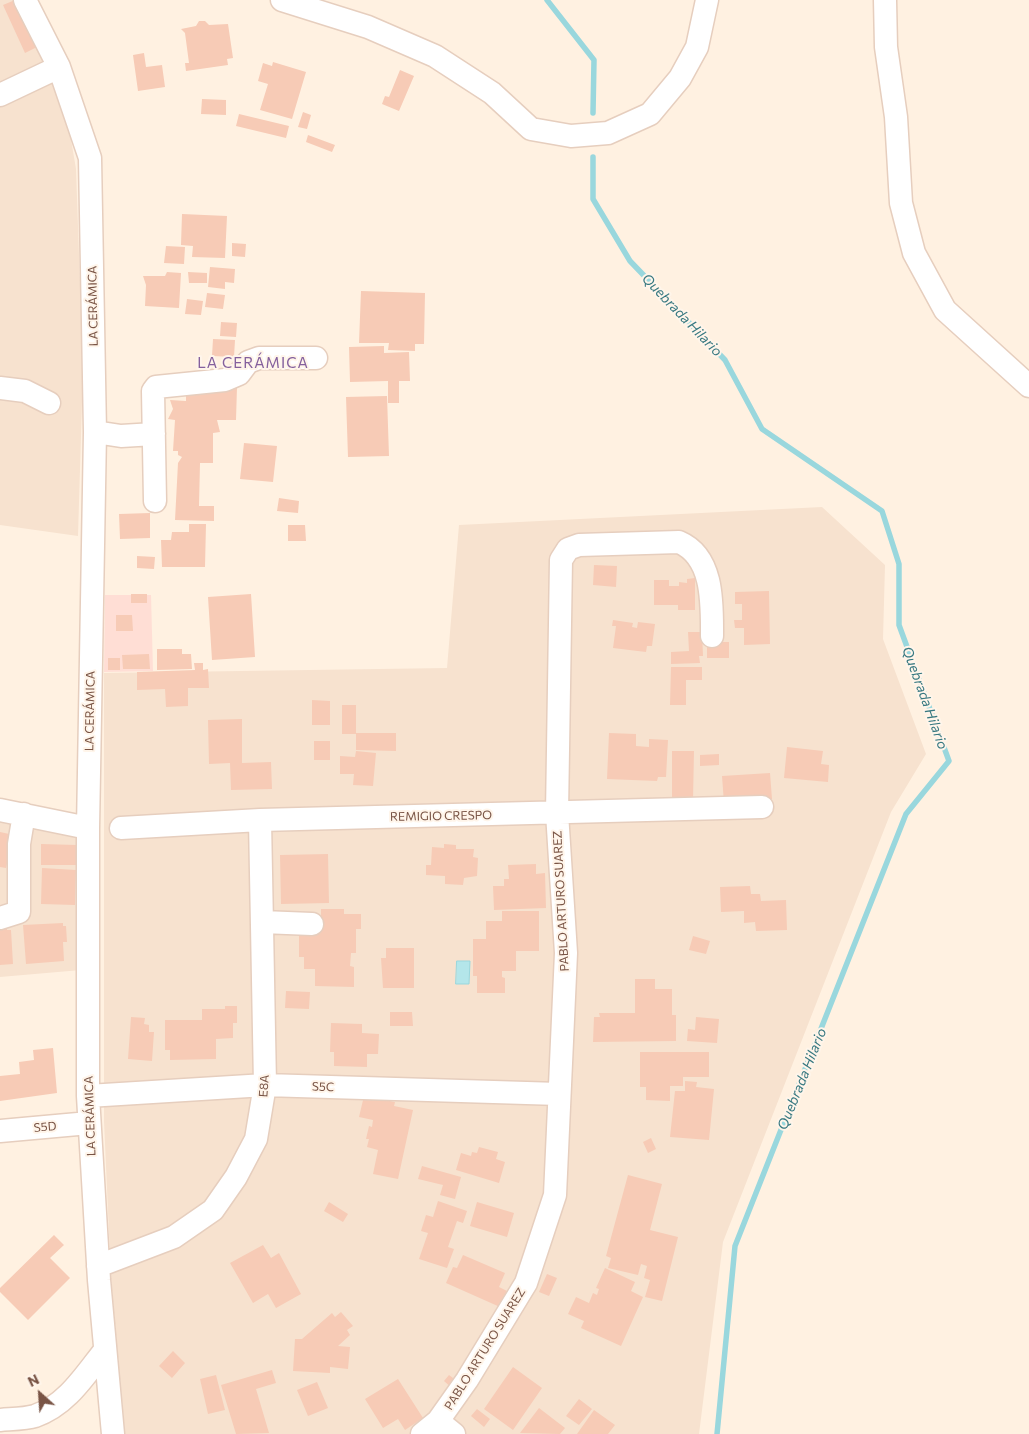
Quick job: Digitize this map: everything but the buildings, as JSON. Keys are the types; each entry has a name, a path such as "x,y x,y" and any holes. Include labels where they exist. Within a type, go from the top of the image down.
{"street":[{"name":"LA CERÁMICA","path":"25,0 59,68 90,158 95,432 88,828 88,1096 98,1266 113,1434"},
{"path":"282,0 368,28 435,56 492,92 531,129 571,136 608,133 650,114 680,78 697,47 708,0"},
{"path":"885,0 886,47 896,117 901,203 914,253 945,310 1029,386"},
{"path":"0,95 59,68"},
{"path":"155,500 153,391 156,387 226,380 239,374 248,362 259,358 316,358"},
{"path":"0,388 25,391 49,403"},
{"path":"95,432 121,436 154,434"},
{"name":"PABLO ARTURO SUAREZ","path":"438,1430 526,1283 555,1195 566,953 557,813 561,560 568,549 579,545 679,542 688,546 708,574 712,595 712,636"},
{"name":"REMIGIO CRESPO","path":"121,828 260,820 762,808"},
{"path":"0,810 88,828"},
{"path":"0,918 19,912 9,884 24,814"},
{"name":"E8A","path":"98,1266 174,1237 214,1210 236,1177 256,1139 265,1085 260,820"},
{"path":"262,922 312,924"},
{"name":"S5C","path":"88,1096 265,1085 559,1094"},
{"name":"S5D","path":"0,1131 89,1123"},
{"path":"0,1420 33,1417 49,1410 73,1390 105,1350"}],"shaded area":[{"path":"0,0 23,0 64,98 76,169 83,369 78,536 0,525"},
{"path":"822,507 885,565 883,639 926,754 891,812 723,1242 699,1434 125,1434 111,1279 104,1121 104,673 447,668 459,525"},
{"path":"105,595 151,595 153,671 104,672"},
{"path":"0,818 81,833 81,970 0,977"}],"water":[{"path":"457,961 470,961 469,984 456,984"}],"waterway":[{"name":"Quebrada Hilario","path":"547,0 594,60 593,113"},
{"name":"Quebrada Hilario","path":"593,157 593,199 630,261 725,360 762,429 882,511 899,564 899,625 949,761 906,814 735,1246 717,1434"}],"district":[{"name":"LA CERÁMICA","path":"253,363"}]}
